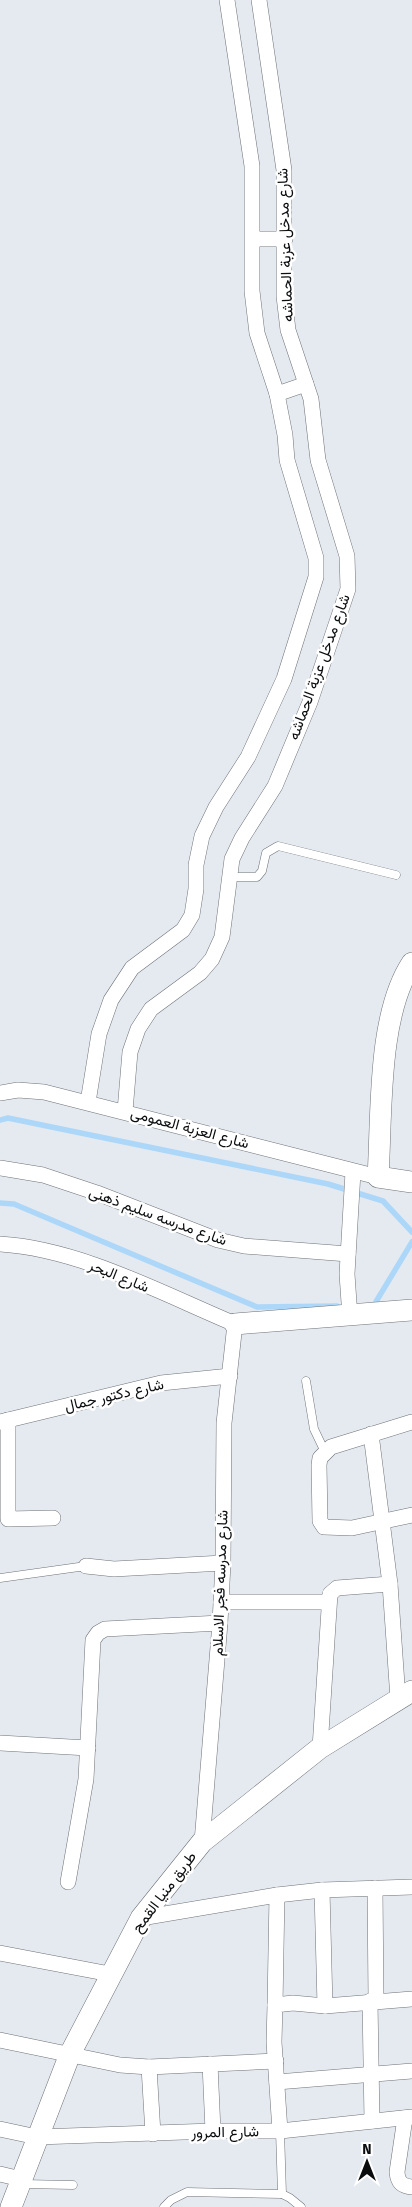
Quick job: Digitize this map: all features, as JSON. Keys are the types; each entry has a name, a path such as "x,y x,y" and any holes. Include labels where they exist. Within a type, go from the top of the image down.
{"main road":[{"path":"412,963 402,978 386,1038 378,1178 412,1182"},
{"path":"235,1324 350,1317 412,1310"},
{"name":"طريق منيا القمح","path":"11,2207 70,2054 110,1974 141,1918 202,1842 320,1748 405,1695"}],"street":[{"name":"شارع مدخل عزبة الحماشه","path":"88,1102 99,1034 111,1000 132,968 184,930 192,915 196,889 196,865 202,836 216,807 248,757 284,679 316,577 316,558 287,460 279,393 257,333 252,291 256,239 252,166 228,0"},
{"name":"شارع مدخل عزبة الحماشه","path":"125,1111 130,1052 138,1029 151,1008 200,973 212,959 222,937 228,900 228,877 232,859 242,838 275,786 310,702 348,589 347,556 318,460 315,427 288,330 284,296 282,238 284,170 259,0"},
{"path":"256,239 282,238"},
{"path":"279,393 303,385"},
{"name":"شارع العزبة العمومى","path":"0,1093 18,1090 44,1092 125,1111 353,1175 378,1178"},
{"name":"شارع مدرسه سليم ذهنى","path":"0,1168 43,1175 97,1193 218,1240 253,1247 348,1254"},
{"path":"350,1317 347,1274 353,1175"},
{"name":"شارع البحر","path":"0,1244 30,1246 97,1266 235,1324"},
{"name":"شارع مدرسه فجر الاسلام","path":"202,1842 220,1624 223,1563 222,1470 235,1324"},
{"name":"شارع دكتور جمال","path":"4,1421 161,1383 230,1376"},
{"path":"4,1421 8,1519 54,1518"},
{"path":"412,1422 331,1447 325,1452 319,1465 321,1525 336,1528 352,1528 412,1515"},
{"path":"371,1434 405,1695"},
{"path":"86,1566 114,1569 223,1563"},
{"path":"320,1748 330,1594 336,1588 390,1584"},
{"path":"221,1602 328,1602"},
{"path":"68,1882 86,1779 93,1640 98,1633 105,1630 220,1624"},
{"path":"0,1743 88,1748"},
{"path":"141,1918 276,1895 322,1890 412,1887"},
{"path":"372,2121 370,2075 374,1888"},
{"path":"322,1890 325,2006"},
{"path":"276,1895 275,2006 280,2131"},
{"path":"0,1954 110,1974"},
{"path":"275,2006 293,2003 325,2006 412,1999"},
{"path":"0,2040 120,2065 149,2067 276,2061"},
{"path":"210,2064 213,2131"},
{"path":"149,2067 153,2134"},
{"path":"277,2082 412,2071"},
{"path":"408,2118 397,2172 398,2180 404,2186 412,2187"},
{"name":"شارع المرور","path":"0,2129 37,2137 213,2131 280,2131 408,2118"},
{"path":"0,2174 20,2181"}],"lane":[{"path":"228,877 257,876 262,871 266,853 278,846 396,875"},
{"path":"306,1381 314,1429 325,1452"},
{"path":"0,1578 86,1566"},
{"path":"280,2131 282,2194"},
{"path":"20,2181 73,2185"},
{"path":"164,2207 171,2200 187,2192 282,2194 301,2207"}],"waterway":[{"path":"0,1120 8,1118 328,1184 383,1201 412,1232"},
{"path":"0,1203 14,1204 257,1307 337,1306"},
{"path":"374,1305 412,1242"}]}
